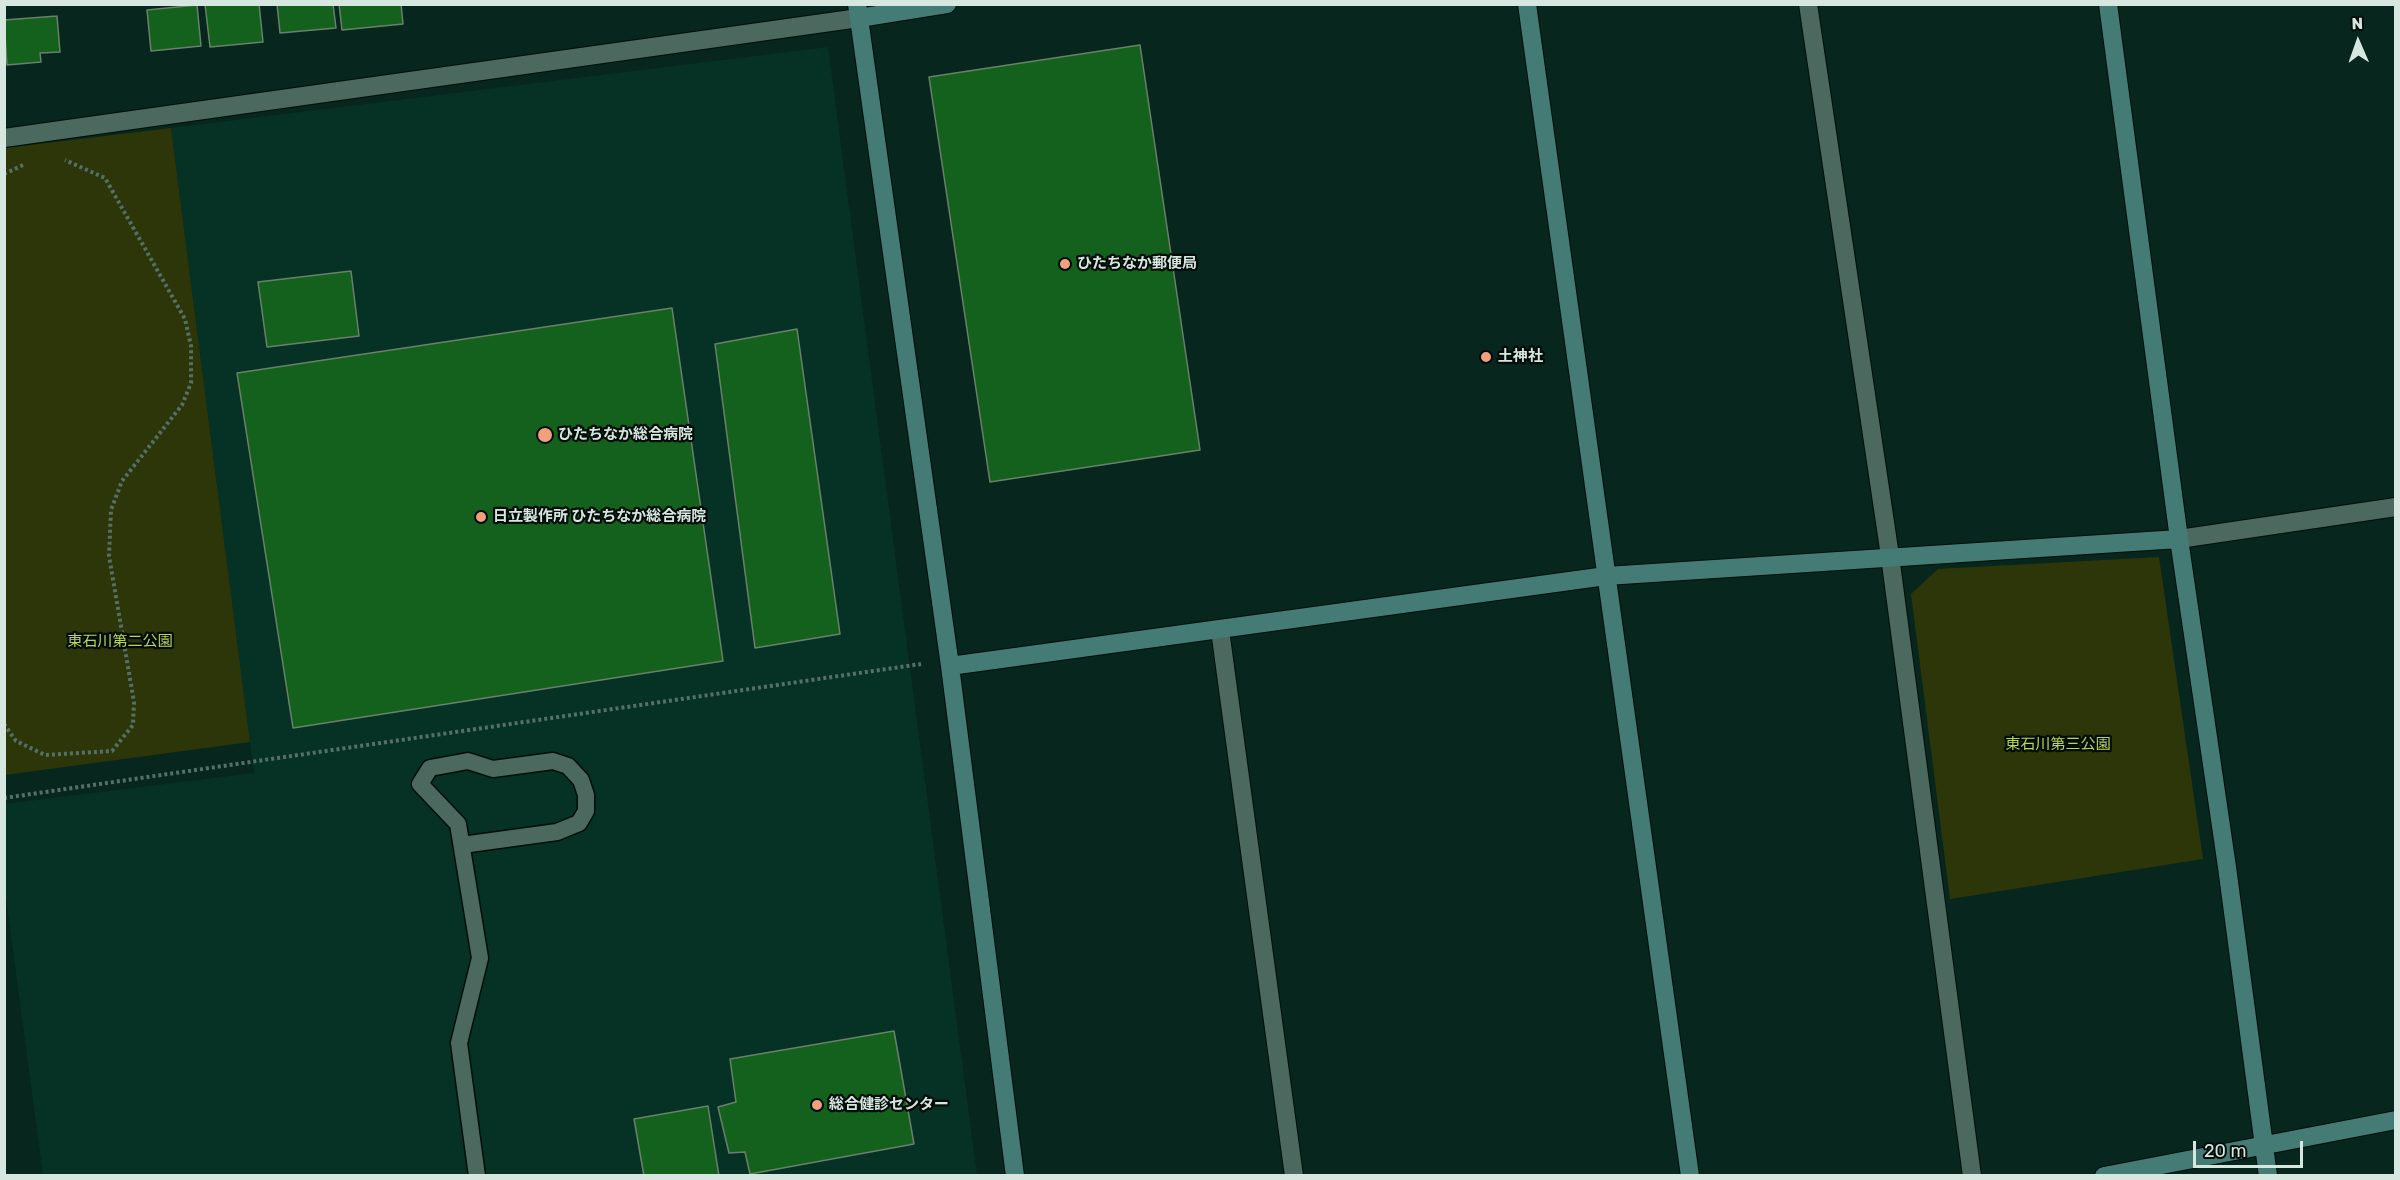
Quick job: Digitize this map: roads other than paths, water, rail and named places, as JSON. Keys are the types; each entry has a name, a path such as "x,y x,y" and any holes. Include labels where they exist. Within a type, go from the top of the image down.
{"street":[{"path":"4,138 858,11 947,4"},
{"path":"1527,4 1690,1176"},
{"path":"1808,4 1890,556 1972,1176"},
{"path":"2108,4 2179,538 2227,867 2268,1176"},
{"path":"858,11 950,666 1016,1176"},
{"path":"950,666 1606,576 2179,538 2396,507"},
{"path":"1220,630 1294,1176"},
{"path":"2104,1176 2396,1120"}],"lane":[{"path":"462,845 557,831 579,823 586,803 586,795 580,780 568,766 553,761 494,770 468,761 430,768 420,784 458,824 480,958 459,1043 477,1176"}],"place":[{"name":"ひたちなか郵便局","path":"1065,264"},
{"name":"土神社","path":"1486,357"},
{"name":"ひたちなか総合病院","path":"545,435"},
{"name":"日立製作所 ひたちなか総合病院","path":"481,517"},
{"name":"総合健診センター","path":"817,1105"}],"park label":[{"name":"東石川第二公園","path":"120,642"},
{"name":"東石川第三公園","path":"2058,745"}]}
